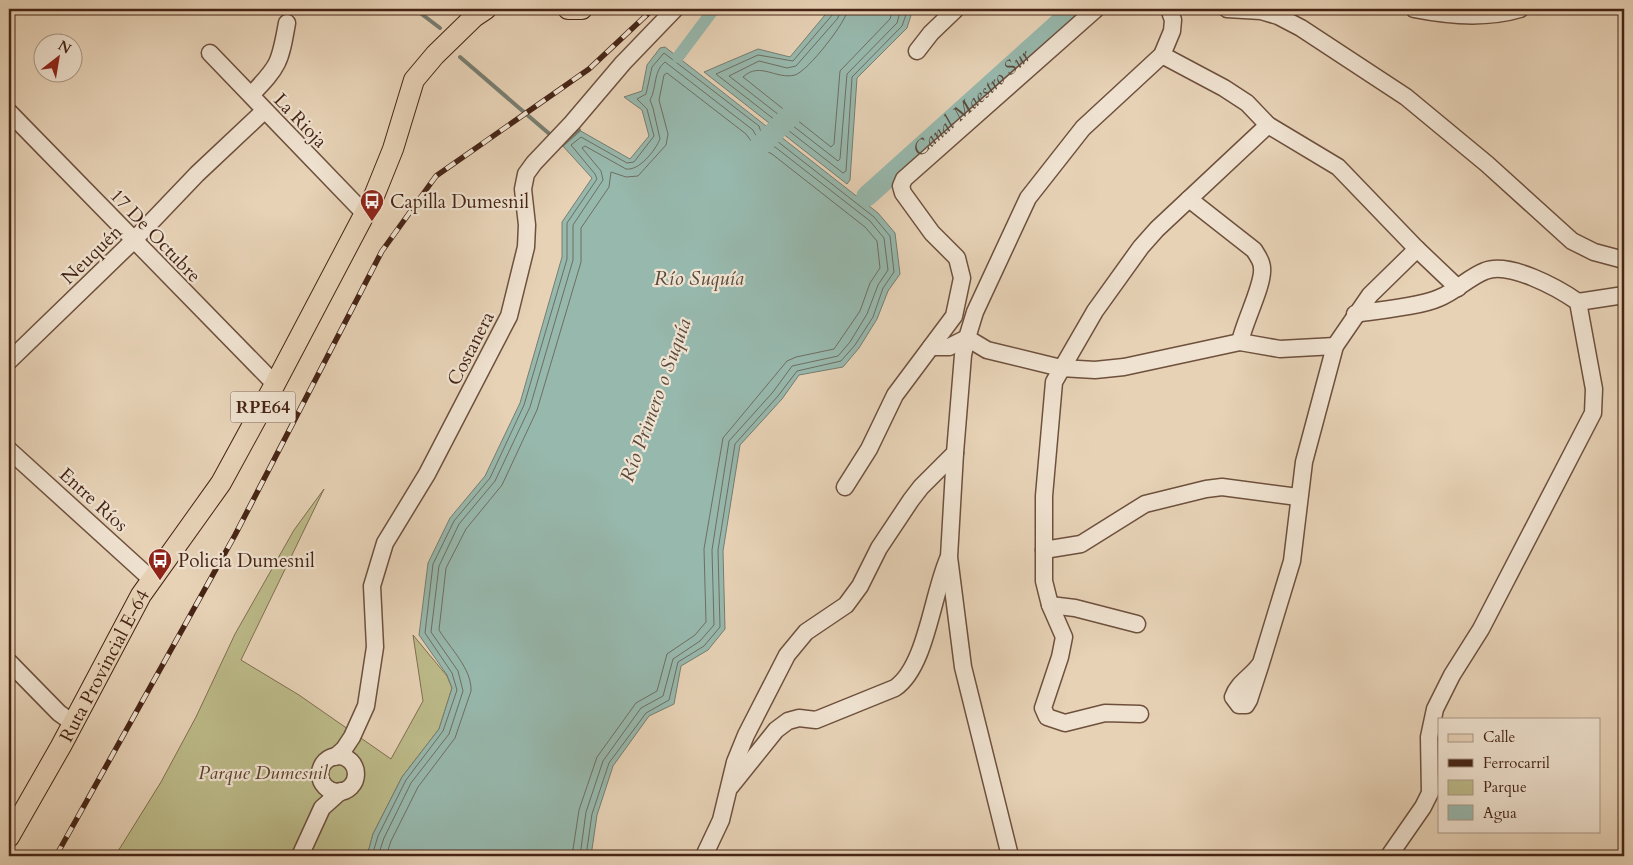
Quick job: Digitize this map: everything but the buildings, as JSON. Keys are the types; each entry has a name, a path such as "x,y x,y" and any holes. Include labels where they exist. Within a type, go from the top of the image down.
{"main road":[{"path":"568,9 582,9"},
{"name":"Ruta Provincial E-64","path":"9,837 73,723 124,625 152,579 221,483 275,384 365,214 393,149 410,88 420,71 480,13"}],"street":[{"name":"Costanera","path":"300,856 322,808 323,783 321,769 327,760 335,757 344,749 352,737 366,706 374,660 371,598 375,572 390,532 427,474 509,316 528,236 524,180 534,163 572,123 623,63 675,9"},
{"path":"917,51 931,32 956,9"},
{"path":"845,487 869,449 895,395 954,316 962,278 957,258 932,233 903,194 901,186 904,179 1096,9"},
{"path":"1006,853 963,667 948,557 963,355 967,338 985,289 1028,198 1037,184 1083,128 1162,55 1172,31 1173,20 1169,9"},
{"path":"1227,9 1261,11 1278,16 1301,28 1406,97 1494,170 1572,241 1594,252 1624,260"},
{"path":"1414,9 1475,16 1499,15 1520,9"},
{"path":"250,95 271,74 280,60 287,23"},
{"name":"La Rioja","path":"210,53 365,214"},
{"path":"1162,55 1236,96 1268,125 1338,167 1417,249 1458,288"},
{"name":"Neuquén","path":"9,361 133,241 197,174 264,111"},
{"name":"17 De Octubre","path":"9,112 133,241 275,384"},
{"path":"1140,714 1105,713 1065,723 1047,717 1044,708 1060,657 1064,636 1050,605 1044,581 1047,448 1054,382 1095,311 1141,247 1268,125"},
{"path":"1189,199 1254,250 1259,258 1262,268 1261,278 1243,327 1240,342"},
{"path":"1260,663 1292,561 1298,497 1304,462 1335,346 1355,314 1370,295 1417,249"},
{"path":"1355,314 1428,302 1458,288 1485,271 1497,268 1537,279 1561,290 1578,302 1624,295"},
{"path":"1389,856 1423,807 1430,793 1428,737 1435,709 1452,676 1481,630 1593,413 1594,388 1578,302"},
{"path":"931,347 949,347 967,338"},
{"path":"967,338 987,350 1061,368 1095,370 1124,368 1240,342 1280,349 1335,346"},
{"name":"Entre Ríos","path":"9,450 152,579"},
{"path":"704,856 721,820 735,762 746,735 794,643 806,632 846,605 860,586 879,548 912,500 926,482 955,453"},
{"path":"1044,550 1081,544 1144,504 1206,489 1222,487 1298,497"},
{"path":"730,787 776,730 788,722 799,718 816,720 896,688 906,681 915,666 940,576 948,557"},
{"path":"1050,605 1075,608 1137,624"},
{"path":"9,662 59,713 73,723"},
{"name":"Costanera","path":"322,808 353,782 356,772 352,763 352,737"},
{"path":"335,757 343,757 352,763"},
{"path":"323,783 332,791 341,791"}],"green space":[{"name":"Parque Dumesnil","path":"324,489 241,660 299,695 391,759 423,701 413,635 447,676 452,688 439,729 402,777 373,834 367,856 115,856 161,782 196,717 235,634 294,530"}],"water":[{"path":"830,9 913,9 907,28 857,78 850,180 847,184 704,72 758,49 790,57"},
{"name":"Río Suquía","path":"665,47 766,126 764,129 773,136 776,133 878,213 895,233 900,274 888,291 877,319 859,348 843,367 799,375 782,399 740,445 723,551 725,629 708,650 681,666 674,704 649,716 613,766 597,815 591,856 367,856 373,834 402,777 439,729 452,688 447,675 419,635 428,563 450,518 485,476 520,403 562,257 562,222 592,178 562,145 579,130 630,159 649,136 642,110 624,97 642,91 647,65 660,48"}],"waterway":[{"path":"415,9 440,28"},
{"path":"678,57 714,9"},
{"name":"Canal Maestro Sur","path":"867,196 1075,9"},
{"path":"460,57 553,137"},
{"name":"Río Primero o Suquía","path":"751,155 797,109"},
{"path":"560,143 562,145 579,130"}],"railway":[{"path":"56,856 235,535 382,251 436,176 589,69 653,9"}],"place":[{"name":"Capilla Dumesnil","path":"372,222"},
{"name":"Policia Dumesnil","path":"160,581"}]}
